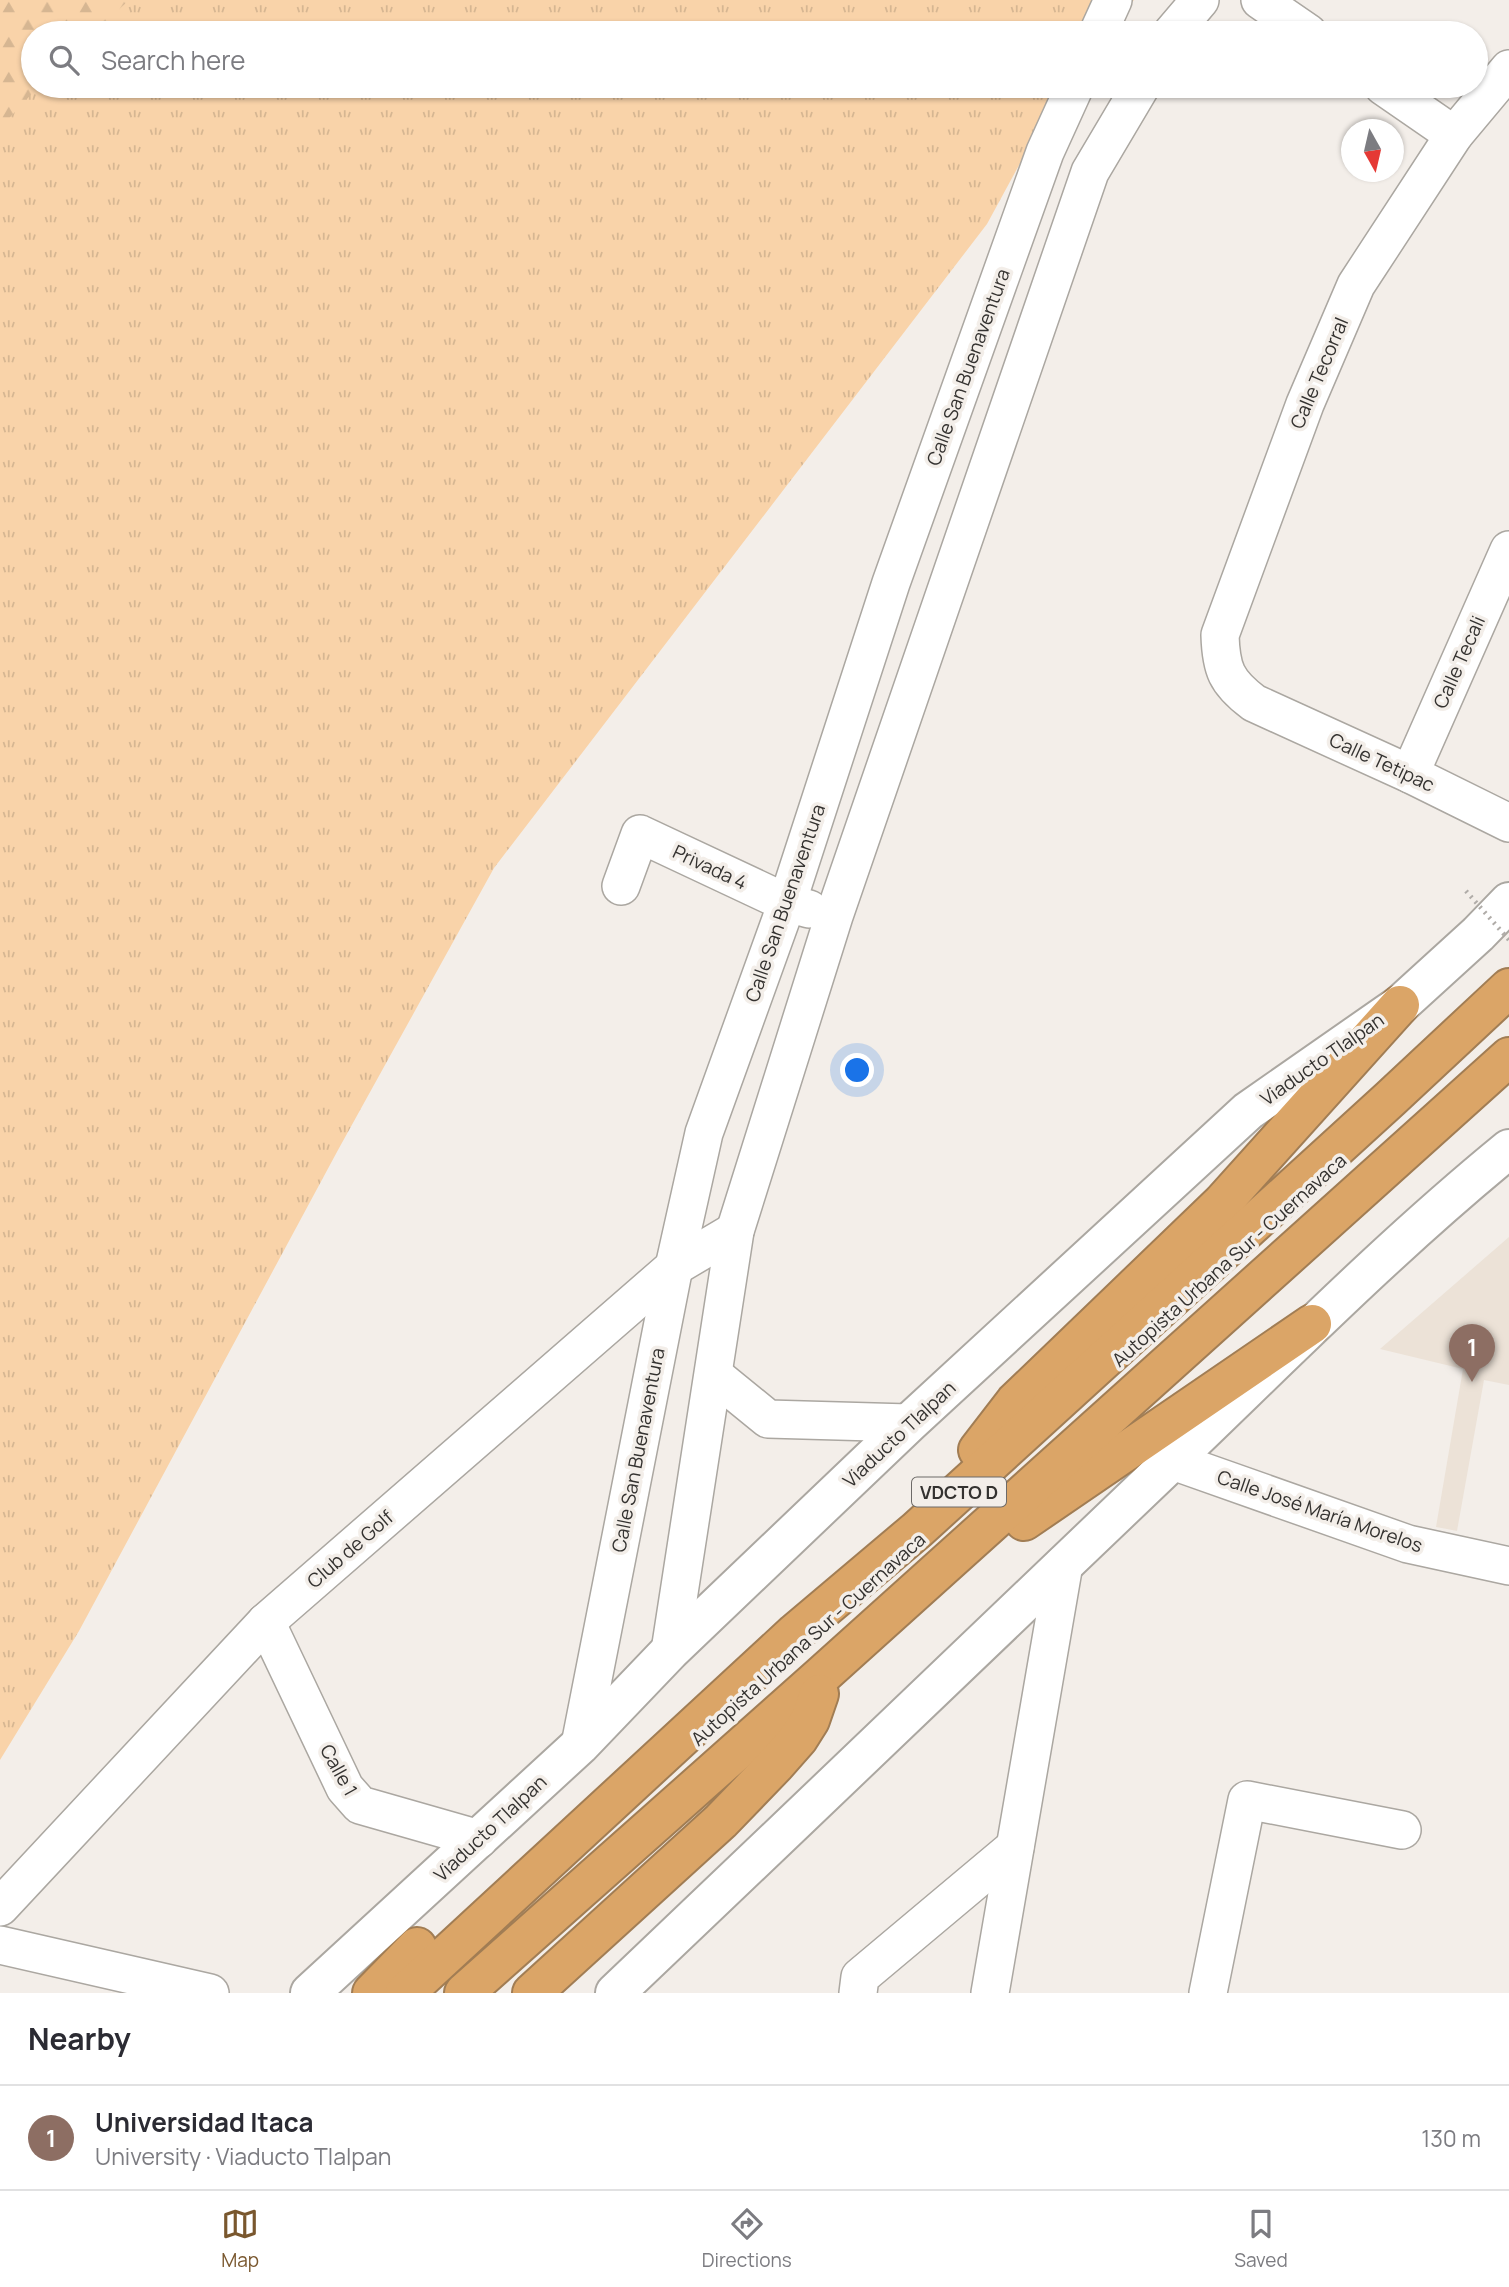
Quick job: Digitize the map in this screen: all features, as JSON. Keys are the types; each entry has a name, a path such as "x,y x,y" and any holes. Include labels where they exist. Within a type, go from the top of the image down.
{"highway":[{"name":"VDCTO D","path":"405,1993 795,1633 917,1530 1391,1099 1509,988"},
{"path":"917,1530 1015,1402 1222,1203 1399,1005"},
{"name":"Autopista Urbana Sur - Cuernavaca","path":"421,1993 776,1667 1509,1006"},
{"name":"VDCTO D","path":"483,1993 819,1694 933,1583 1509,1059"},
{"name":"Autopista Urbana Sur - Cuernavaca","path":"464,1993 1509,1059"},
{"path":"933,1583 1312,1324"},
{"path":"372,1993 416,1948 640,1740 795,1633"},
{"path":"532,1993 721,1821 798,1739 810,1720 819,1694"}],"main road":[{"name":"Viaducto Tlalpan","path":"310,1993 580,1745 670,1651 909,1423 1248,1111 1399,1005 1478,934 1509,902"},
{"path":"615,1993 1173,1461 1312,1324 1443,1203 1509,1149"}],"street":[{"path":"1104,21 1114,0"},
{"path":"1182,21 1200,0"},
{"path":"1260,0 1291,21"},
{"name":"Calle Tecorral","path":"1488,94 1509,69"},
{"name":"Calle San Buenaventura","path":"580,1745 674,1267 704,1133 788,903 891,583 1045,152 1070,98"},
{"path":"670,1651 736,1231 834,916 1090,172 1134,98"},
{"path":"1400,98 1454,135"},
{"name":"Calle Tecorral","path":"1254,703 1234,688 1221,659 1220,635 1305,404 1356,285 1454,135 1485,98"},
{"name":"Calle Tecali","path":"1410,774 1509,550"},
{"name":"Calle Tetipac","path":"1254,703 1410,774 1509,823"},
{"name":"Privada 4","path":"621,886 640,834 788,903 834,916"},
{"name":"Club de Golf","path":"0,1907 266,1622 674,1267 736,1231"},
{"path":"714,1374 768,1419 909,1423"},
{"name":"Calle José María Morelos","path":"1173,1461 1408,1544 1509,1566"},
{"path":"990,1993 1064,1564"},
{"name":"Calle 1","path":"266,1622 345,1788 360,1805 479,1839"},
{"path":"1208,1993 1247,1800 1402,1830"},
{"path":"858,1993 860,1977 1015,1847"},
{"path":"0,1945 210,1993"}],"path":[{"path":"1466,891 1509,940"}],"shaded area":[{"path":"1509,1237 1509,1385 1484,1380 1457,1531 1436,1527 1463,1369 1380,1349"}],"green space":[{"path":"0,0 1134,0 1116,21 21,21 21,98 1055,98 987,224 494,868 338,1150 79,1631 0,1760"},
{"path":"0,0 129,0 107,21 21,21 21,98 28,98 0,128"}],"place":[{"name":"Universidad Itaca","path":"1472,1382"}]}
